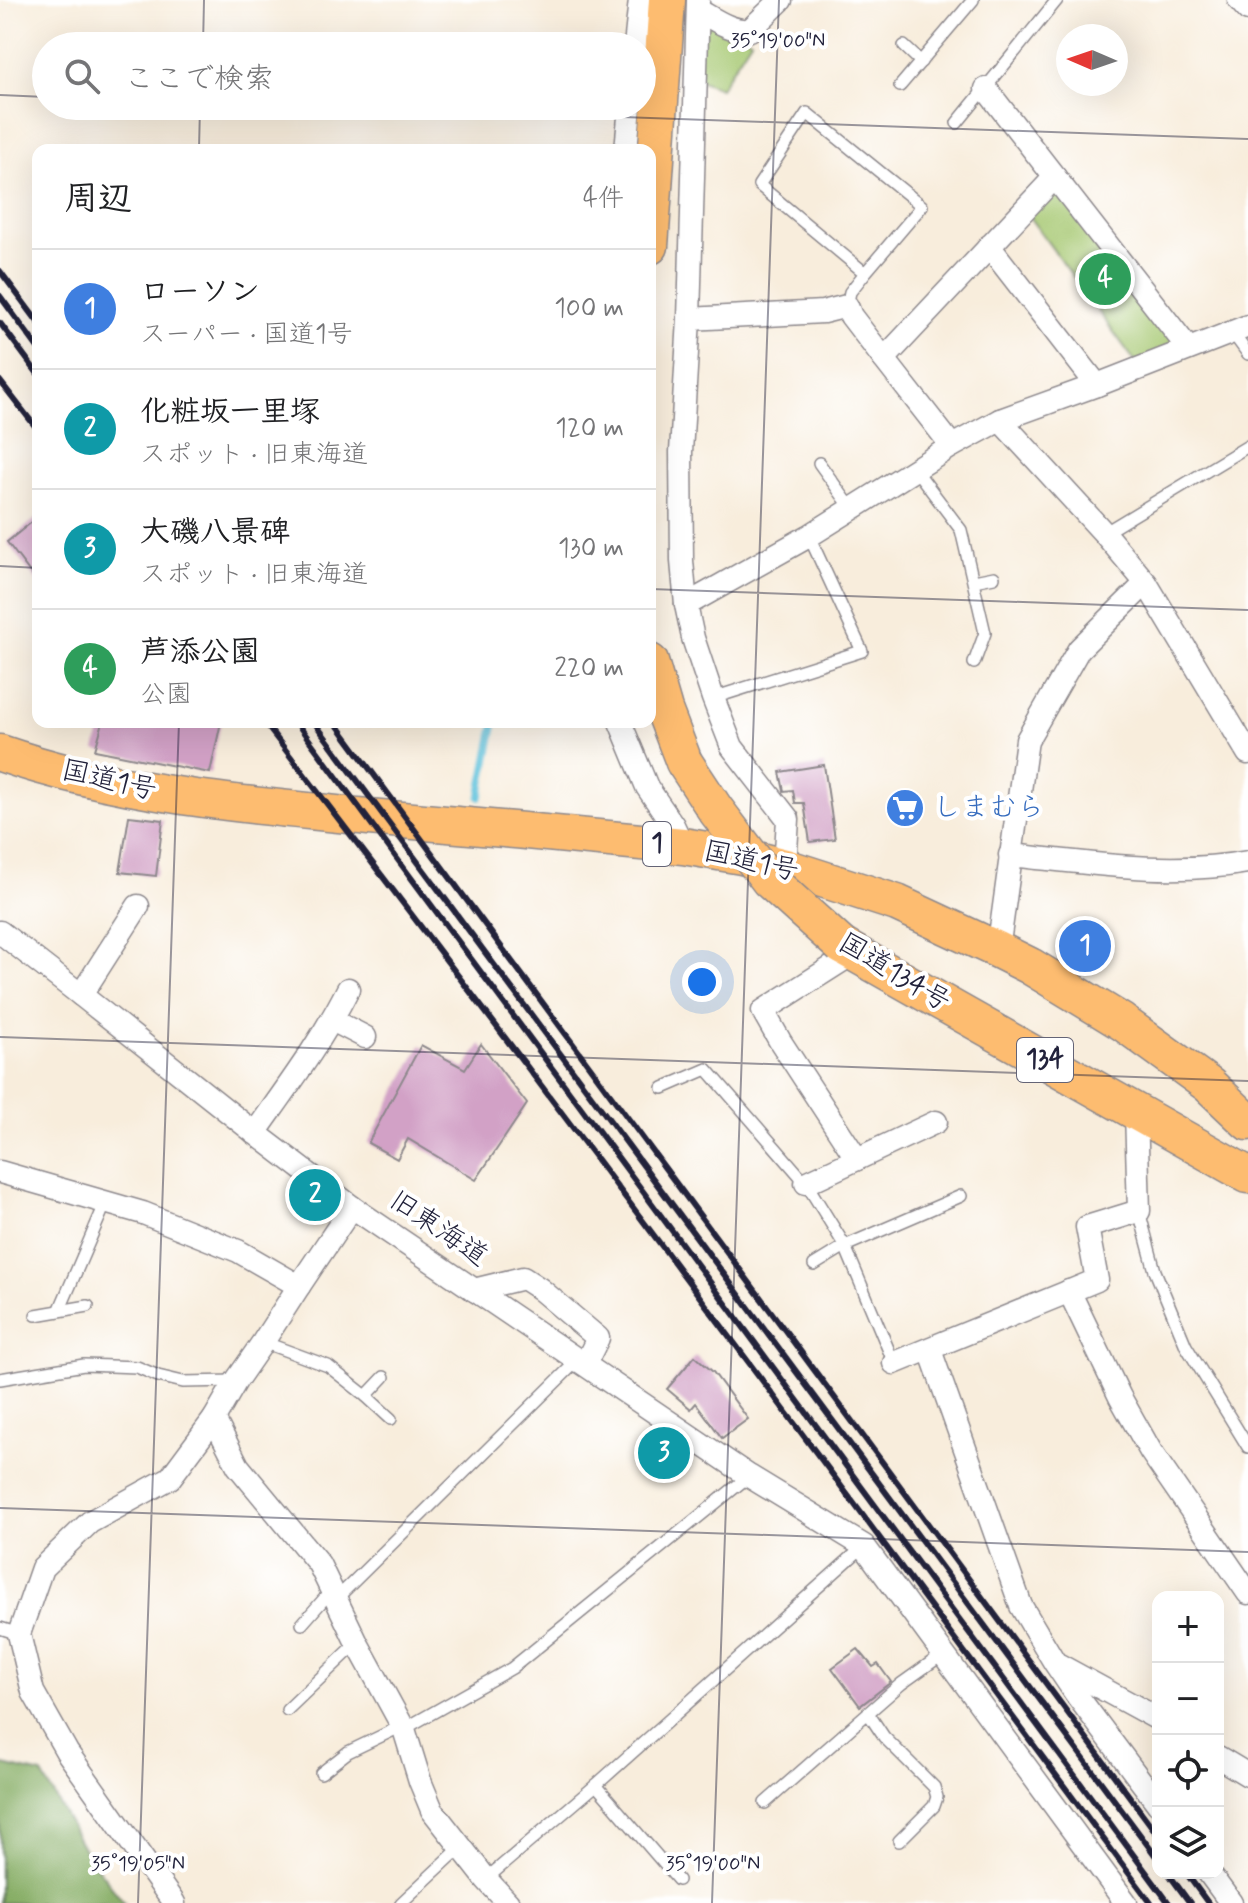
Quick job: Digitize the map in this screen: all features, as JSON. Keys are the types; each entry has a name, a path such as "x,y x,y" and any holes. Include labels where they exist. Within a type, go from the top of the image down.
{"highway":[{"path":"656,208 688,3"},
{"name":"国道134号","path":"656,683 684,762 715,809 769,880 848,950 1248,1175"},
{"name":"国道1号","path":"0,753 91,779 185,797 683,846 785,867 897,903 1030,966 1122,1022 1209,1085 1248,1122"}],"street":[{"path":"637,32 640,0"},
{"path":"781,0 747,31 738,31 688,3 689,319 681,452 682,561 693,638 732,747 788,819 785,867"},
{"path":"1239,0 1248,10"},
{"path":"986,89 1188,348"},
{"path":"627,144 629,120"},
{"path":"884,359 1055,177"},
{"path":"989,246 1097,385"},
{"path":"689,319 823,312 847,306 851,316 952,446"},
{"path":"686,605 809,536 952,446 1000,420 1240,329"},
{"path":"1000,420 1146,583 1248,753"},
{"path":"998,950 1027,740 1079,649 1146,583"},
{"path":"622,728 647,787 673,825 683,846"},
{"path":"1010,855 1164,868 1216,867 1248,862"},
{"path":"81,995 138,906"},
{"name":"旧東海道","path":"0,932 352,1207 749,1476 864,1546"},
{"path":"848,950 763,1011 857,1159"},
{"path":"255,1133 308,1058 348,989"},
{"path":"332,1020 365,1037"},
{"path":"894,1363 1097,1280 1087,1227 1139,1211 1136,1112"},
{"path":"806,1183 936,1122"},
{"path":"0,1172 143,1213 238,1251 299,1286"},
{"path":"174,1903 67,1752 33,1692 10,1631 42,1568 90,1522 170,1478 214,1419 352,1207"},
{"path":"474,1290 523,1278 540,1289 598,1338 582,1362"},
{"path":"494,1303 540,1289"},
{"path":"1069,1291 1120,1397 1151,1452 1248,1593"},
{"path":"930,1350 1021,1606 1055,1663 1152,1796"},
{"path":"214,1419 238,1466 319,1564 403,1728 432,1810 508,1903"},
{"path":"864,1546 1126,1903"},
{"path":"1055,1663 1152,1716"},
{"path":"1224,1761 1248,1775"},
{"path":"1213,1879 1231,1903"}],"lane":[{"path":"957,123 1057,0"},
{"path":"900,86 965,2"},
{"path":"904,46 921,62"},
{"path":"847,306 850,292 922,206 807,113 759,185 865,273"},
{"path":"1240,329 1248,354"},
{"path":"1104,533 1248,446"},
{"path":"819,463 852,509"},
{"path":"915,469 961,530 985,633 974,663"},
{"path":"713,698 862,651 809,536"},
{"path":"974,581 994,577"},
{"path":"663,1088 707,1069 806,1183 845,1246 894,1363"},
{"path":"814,1265 845,1246 961,1196"},
{"path":"60,1309 106,1202"},
{"path":"1139,1211 1155,1271 1186,1346 1248,1447"},
{"path":"36,1315 88,1306"},
{"path":"263,1342 328,1366 391,1419"},
{"path":"302,1624 582,1362"},
{"path":"0,1379 84,1365 137,1367 183,1382 236,1381"},
{"path":"366,1396 384,1377"},
{"path":"321,1773 348,1752 403,1728 512,1668 749,1476"},
{"path":"486,1879 864,1546"},
{"path":"287,1710 357,1643"},
{"path":"765,1803 901,1684 943,1654"},
{"path":"868,1713 884,1737 934,1787 937,1797 934,1806 899,1841"},
{"path":"596,1785 678,1880"},
{"path":"401,1903 461,1847"}],"green space":[{"path":"698,10 751,40 720,88 696,79"},
{"path":"1055,177 1188,348 1140,368 1024,210"},
{"path":"0,1764 42,1774 87,1855 125,1903 0,1903"}],"building":[{"path":"32,522 32,575 7,542"},
{"path":"101,728 220,728 210,773 95,750"},
{"path":"824,765 835,839 810,842 804,803 795,803 793,790 784,791 780,772"},
{"path":"129,816 163,820 156,876 120,872"},
{"path":"481,1044 527,1104 476,1180 408,1139 397,1159 368,1143 421,1045 465,1069"},
{"path":"695,1356 713,1372 748,1419 722,1438 696,1403 691,1409 667,1389"},
{"path":"858,1649 873,1667 878,1664 891,1682 860,1706 832,1668"}],"waterway":[{"path":"480,797 494,728"}],"railway":[{"path":"0,271 32,314"},
{"path":"0,296 32,340"},
{"path":"0,323 32,366"},
{"path":"0,381 32,422"},
{"path":"269,728 599,1163 1151,1903"},
{"path":"300,728 1169,1903"},
{"path":"318,728 1152,1851"},
{"path":"339,728 1152,1827"},
{"path":"1172,1879 1190,1903"},
{"path":"1190,1879 1208,1903"}],"place":[{"name":"芦添公園","path":"1105,279"},
{"name":"しまむら","path":"905,808"},
{"name":"ローソン","path":"1085,946"},
{"name":"化粧坂一里塚","path":"315,1195"},
{"name":"大磯八景碑","path":"664,1453"}]}
